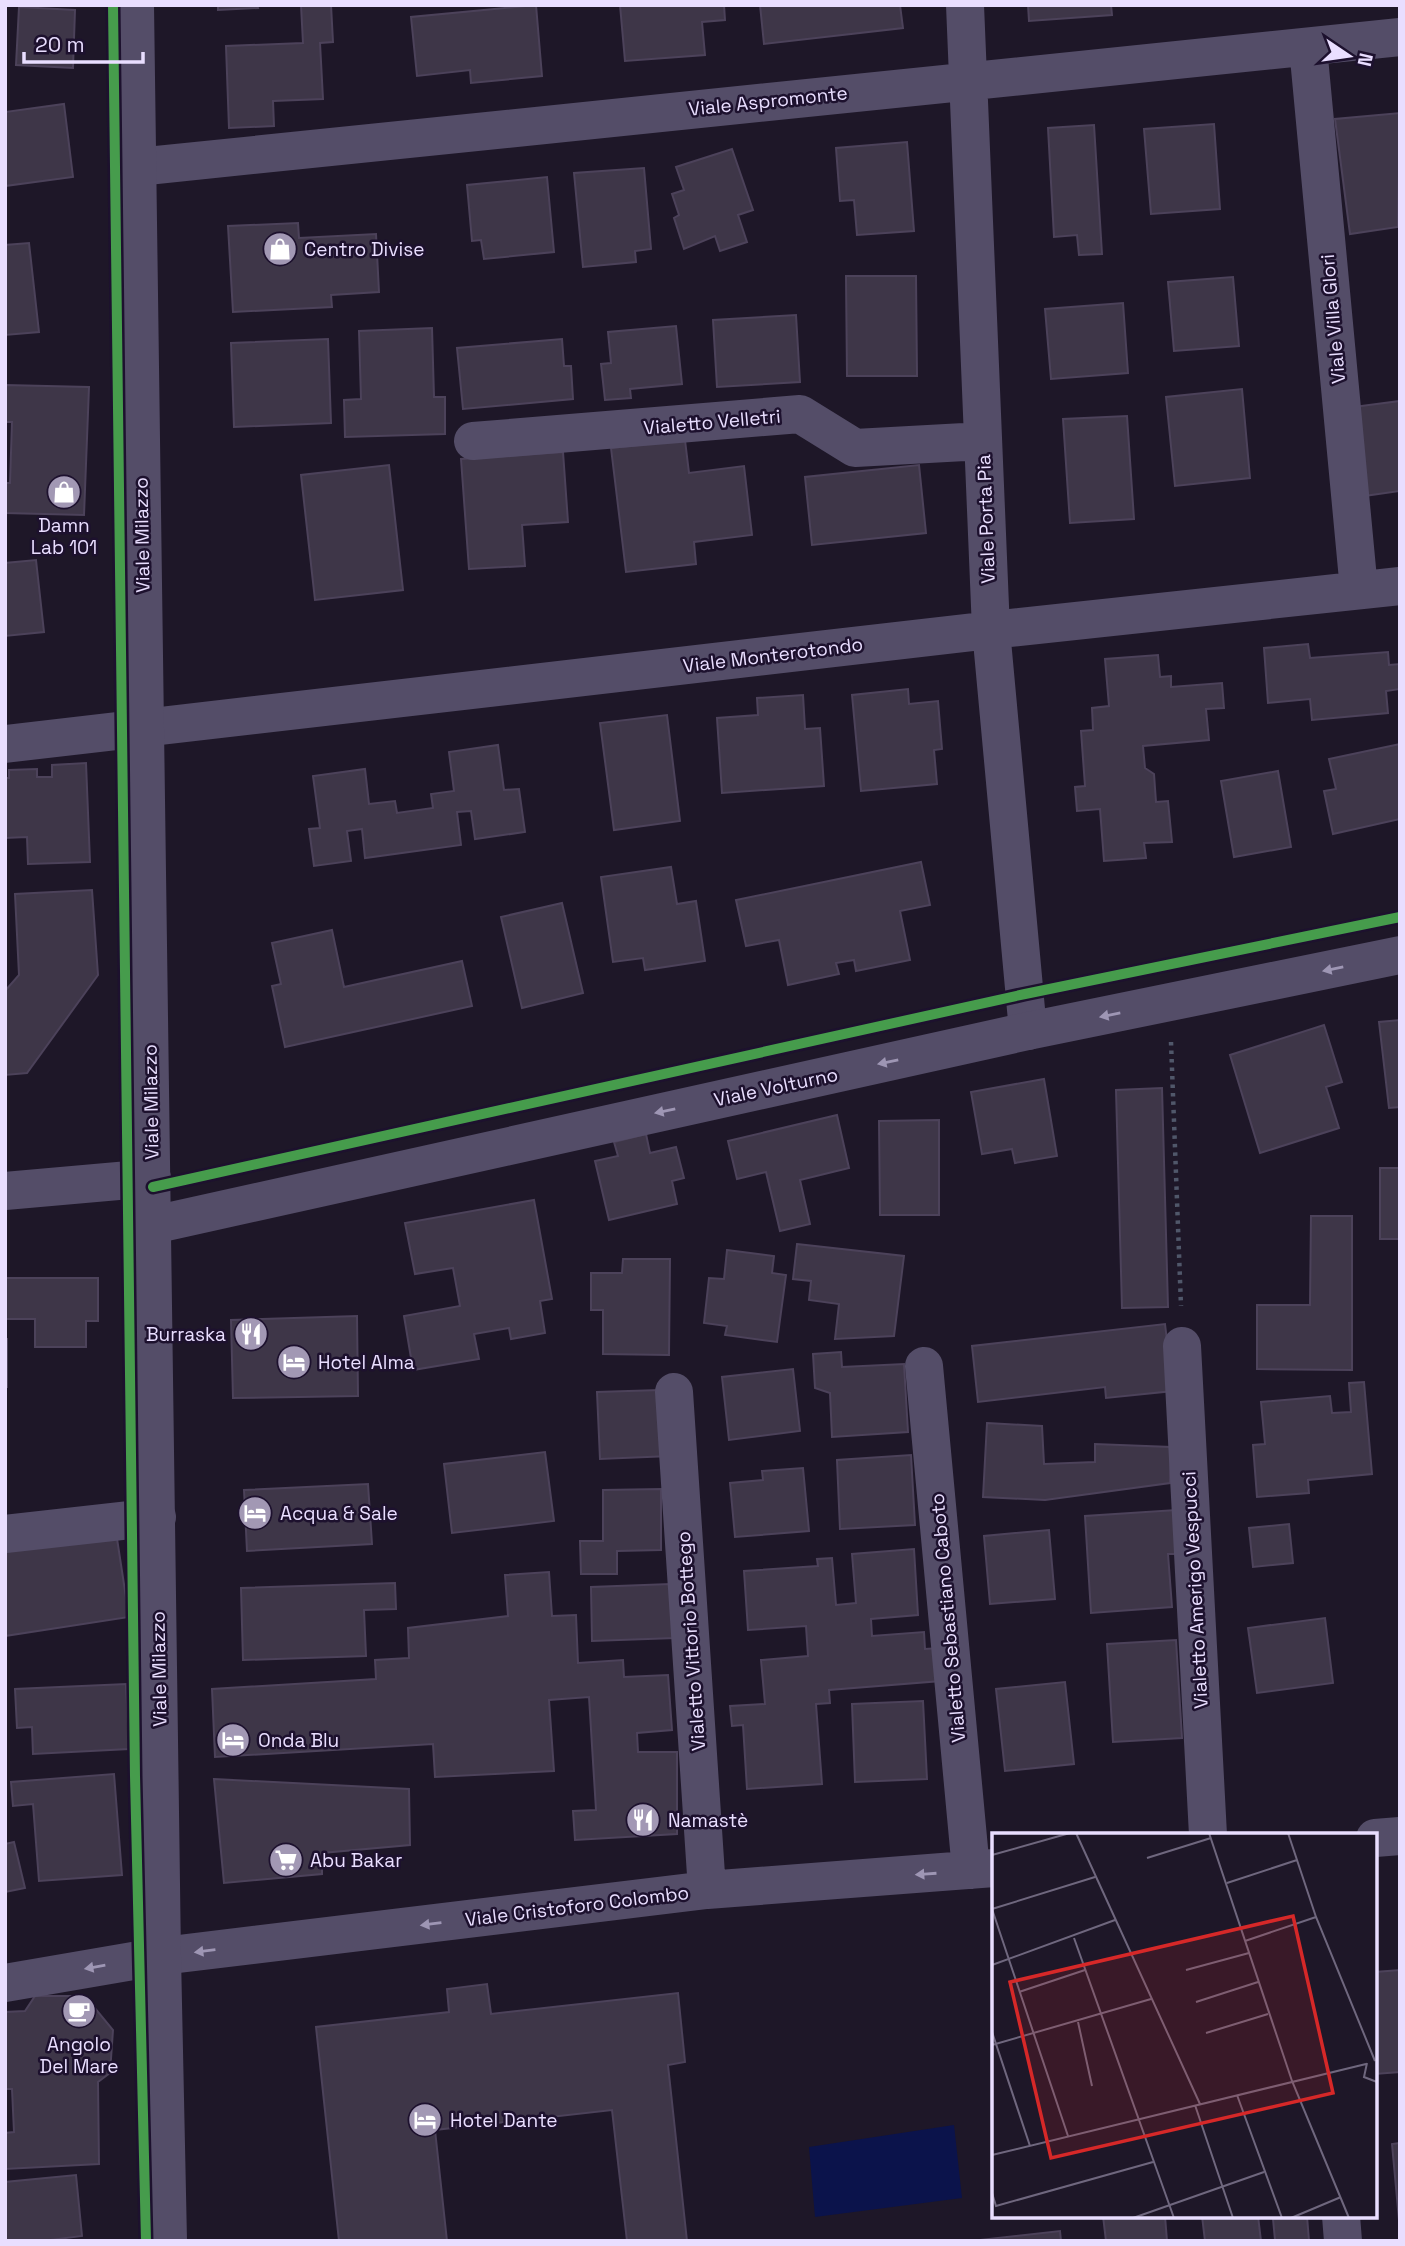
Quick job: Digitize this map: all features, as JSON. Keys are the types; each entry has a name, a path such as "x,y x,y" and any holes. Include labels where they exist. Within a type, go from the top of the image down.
{"street":[{"name":"Viale Milazzo","path":"135,5 168,2241"},
{"name":"Viale Porta Pia","path":"965,5 991,630 1028,1031"},
{"name":"Viale Aspromonte","path":"137,167 1400,37"},
{"name":"Viale Villa Glori","path":"1308,47 1359,590"},
{"name":"Vialetto Velletri","path":"473,441 800,414 855,448 983,441"},
{"name":"Viale Monterotondo","path":"5,744 991,630 1400,586"},
{"name":"Viale Volturno","path":"153,1225 1028,1031 1400,955"},
{"path":"5,1191 152,1178"},
{"name":"Vialetto Amerigo Vespucci","path":"1182,1346 1208,1833"},
{"name":"Vialetto Sebastiano Caboto","path":"924,1366 982,1869"},
{"name":"Vialetto Vittorio Bottego","path":"674,1392 707,1890"},
{"path":"5,1534 157,1517"},
{"path":"1377,1838 1400,1836"},
{"name":"Viale Cristoforo Colombo","path":"5,1983 162,1956 707,1890 982,1869"},
{"path":"1341,2218 1343,2241"}],"path":[{"path":"1170,1002 1182,1346"}],"shaded area":[{"path":"954,2125 962,2198 815,2217 809,2147"}],"building":[{"path":"218,5 257,5 258,8 218,10"},
{"path":"301,5 331,5 333,42 320,43 323,99 273,101 274,126 229,128 226,46 303,43"},
{"path":"536,5 542,76 471,83 470,70 417,76 411,17"},
{"path":"620,5 724,5 725,20 702,22 705,55 625,61"},
{"path":"760,5 900,5 903,28 764,44"},
{"path":"1028,5 1111,5 1112,15 1029,21"},
{"path":"19,7 75,10 73,68 16,65"},
{"path":"64,104 73,177 5,186 5,112"},
{"path":"1400,113 1398,227 1350,234 1335,119"},
{"path":"1214,124 1220,209 1151,214 1144,129"},
{"path":"1094,125 1102,254 1079,255 1077,235 1054,237 1048,128"},
{"path":"907,142 914,231 857,235 854,200 840,201 836,148"},
{"path":"732,149 753,210 738,215 747,242 720,251 715,236 684,249 674,218 679,215 672,194 684,190 676,167"},
{"path":"644,168 651,249 635,251 636,262 583,267 574,173"},
{"path":"547,177 554,252 484,259 481,240 472,241 467,185"},
{"path":"298,223 299,238 376,234 379,292 331,295 332,307 233,312 228,226"},
{"path":"29,243 39,332 5,335 5,245"},
{"path":"846,276 916,276 917,376 847,376"},
{"path":"1233,277 1239,346 1174,351 1168,282"},
{"path":"1123,303 1128,373 1051,379 1045,309"},
{"path":"796,315 800,382 717,387 713,320"},
{"path":"676,326 682,384 630,389 631,398 605,400 601,364 611,363 608,332"},
{"path":"432,328 434,397 445,397 445,434 345,437 344,400 361,399 359,331"},
{"path":"328,339 331,423 234,427 231,343"},
{"path":"562,339 564,366 571,366 573,399 463,409 457,348"},
{"path":"5,385 89,387 84,515 5,513 5,483 10,483 12,422 5,422"},
{"path":"1242,389 1250,478 1175,486 1166,397"},
{"path":"1400,401 1400,491 1364,496 1353,407"},
{"path":"1127,416 1134,519 1070,523 1063,419"},
{"path":"685,440 689,473 744,466 752,535 694,542 696,564 626,572 611,448"},
{"path":"563,452 568,522 522,525 525,566 469,569 461,459"},
{"path":"389,465 403,590 315,600 301,475"},
{"path":"919,465 926,533 812,545 805,477"},
{"path":"36,560 44,632 5,636 5,563"},
{"path":"1308,644 1310,658 1388,652 1389,665 1400,664 1400,689 1386,691 1388,713 1312,720 1310,699 1268,703 1264,648"},
{"path":"1158,655 1160,677 1171,676 1171,687 1222,683 1224,708 1206,709 1209,740 1143,746 1145,768 1154,774 1156,802 1168,801 1172,842 1144,843 1146,858 1104,861 1100,809 1077,811 1075,787 1085,786 1081,731 1093,730 1092,708 1109,706 1105,659"},
{"path":"908,689 909,704 938,701 942,749 934,750 937,784 861,791 852,695"},
{"path":"803,695 805,729 820,728 824,786 722,793 717,718 758,715 757,698"},
{"path":"667,715 680,821 614,830 600,723"},
{"path":"1400,744 1400,819 1333,834 1324,791 1336,789 1329,759"},
{"path":"498,745 504,790 519,789 525,832 475,839 471,811 457,812 461,845 365,858 362,829 347,831 351,861 314,866 309,829 320,828 313,776 365,769 369,804 395,801 397,813 433,808 431,794 454,791 449,752"},
{"path":"86,763 90,862 28,864 27,837 5,838 5,778 9,778 9,770 37,769 37,777 52,777 52,765"},
{"path":"1278,771 1291,847 1234,857 1221,781"},
{"path":"921,862 930,905 900,911 910,960 856,971 854,960 836,963 839,974 788,985 779,940 746,946 736,900"},
{"path":"671,867 677,904 696,901 705,961 645,970 643,958 613,962 601,877"},
{"path":"92,890 98,975 27,1073 5,1075 5,991 19,975 15,894"},
{"path":"562,903 583,993 522,1008 501,917"},
{"path":"332,930 344,987 462,961 472,1006 285,1047 272,986 281,984 272,943"},
{"path":"1400,1020 1400,1107 1389,1108 1379,1022"},
{"path":"1324,1025 1342,1082 1326,1087 1339,1128 1260,1153 1230,1055"},
{"path":"1044,1079 1057,1156 1015,1163 1012,1149 982,1154 971,1092"},
{"path":"1162,1088 1168,1307 1122,1308 1116,1090"},
{"path":"837,1115 849,1168 800,1180 810,1224 780,1231 766,1172 737,1179 728,1141"},
{"path":"939,1120 939,1215 880,1215 879,1121"},
{"path":"646,1134 650,1153 676,1147 684,1178 672,1181 677,1204 609,1220 595,1161 618,1156 614,1142"},
{"path":"1380,1168 1400,1168 1400,1239 1380,1239"},
{"path":"534,1200 552,1299 540,1301 545,1333 511,1339 509,1328 474,1334 479,1359 413,1370 404,1316 460,1306 453,1268 415,1274 405,1223"},
{"path":"1311,1216 1352,1216 1352,1370 1257,1369 1257,1305 1310,1305"},
{"path":"797,1244 904,1256 894,1336 835,1339 839,1304 809,1300 811,1281 793,1279"},
{"path":"727,1250 774,1256 772,1273 786,1275 777,1342 725,1335 727,1326 704,1323 709,1278 724,1279"},
{"path":"623,1259 670,1259 669,1355 603,1354 603,1310 591,1310 591,1273 622,1273"},
{"path":"5,1278 98,1278 98,1321 86,1321 86,1347 35,1347 35,1319 5,1319"},
{"path":"357,1316 358,1396 233,1398 231,1320"},
{"path":"1165,1324 1173,1391 1106,1398 1105,1387 978,1402 972,1346"},
{"path":"7,1339 7,1387 5,1387"},
{"path":"841,1352 842,1367 904,1364 908,1432 832,1437 830,1393 815,1388 813,1354"},
{"path":"793,1369 800,1431 729,1440 722,1377"},
{"path":"1364,1382 1372,1474 1308,1480 1309,1493 1257,1497 1253,1445 1265,1444 1261,1402 1330,1396 1332,1413 1351,1412 1349,1383"},
{"path":"660,1390 670,1456 600,1459 597,1392"},
{"path":"987,1423 1042,1426 1044,1464 1095,1462 1095,1444 1171,1447 1170,1483 1045,1500 983,1497"},
{"path":"545,1452 554,1521 452,1533 444,1464"},
{"path":"911,1455 915,1525 840,1529 837,1460"},
{"path":"803,1468 809,1531 735,1537 730,1483 763,1480 762,1471"},
{"path":"368,1484 372,1544 247,1551 244,1490"},
{"path":"661,1489 661,1550 617,1551 617,1574 581,1574 580,1541 603,1541 603,1490"},
{"path":"1176,1510 1179,1554 1168,1554 1172,1607 1091,1613 1085,1516"},
{"path":"1289,1524 1293,1563 1253,1567 1249,1528"},
{"path":"1049,1530 1055,1599 990,1604 984,1536"},
{"path":"116,1532 129,1617 5,1636 5,1548"},
{"path":"914,1549 918,1615 871,1619 872,1636 924,1632 925,1649 939,1648 941,1681 829,1690 830,1703 816,1704 822,1784 747,1789 743,1725 732,1726 730,1706 765,1704 761,1660 808,1656 806,1626 748,1630 744,1571 818,1566 817,1559 832,1558 836,1605 856,1603 852,1554"},
{"path":"549,1572 552,1616 576,1615 578,1663 623,1660 624,1677 668,1675 672,1730 637,1733 638,1752 677,1752 677,1834 575,1840 573,1811 596,1810 589,1697 549,1700 554,1771 435,1777 433,1744 215,1757 212,1689 376,1679 375,1660 409,1658 408,1628 508,1616 505,1575"},
{"path":"395,1583 396,1609 364,1610 366,1656 243,1660 241,1588"},
{"path":"670,1584 675,1638 592,1641 591,1587"},
{"path":"1325,1618 1333,1683 1257,1693 1248,1628"},
{"path":"1176,1640 1182,1738 1113,1742 1107,1644"},
{"path":"1065,1682 1074,1764 1005,1771 996,1689"},
{"path":"126,1684 129,1749 33,1754 32,1727 17,1728 15,1689"},
{"path":"923,1701 927,1779 855,1782 852,1704"},
{"path":"114,1774 122,1875 39,1881 33,1804 13,1806 11,1782"},
{"path":"214,1779 409,1789 410,1845 322,1853 322,1874 224,1883"},
{"path":"14,1842 25,1888 5,1892 5,1844"},
{"path":"1400,1970 1400,2072 1377,2074 1377,1972"},
{"name":"Hotel Dante","path":"487,1984 491,2014 678,1993 685,2062 668,2065 687,2241 627,2241 612,2110 435,2130 447,2241 339,2241 316,2027 449,2012 447,1989"},
{"path":"35,1996 85,1996 113,2030 110,2073 98,2082 99,2164 5,2169 5,2133 14,2132 12,2089 5,2089 5,2012 25,2011"},
{"path":"1400,2143 1400,2231 1392,2144"},
{"path":"76,2175 82,2236 43,2241 5,2241 5,2182"},
{"path":"1103,2218 1165,2218 1167,2241 1106,2241"},
{"path":"1202,2218 1258,2218 1261,2241 1205,2241"},
{"path":"1307,2218 1309,2241 1272,2241 1275,2240 1273,2219"},
{"path":"1060,2231 1061,2241 971,2241"}],"cycle path":[{"path":"113,5 135,1776 146,2241"},
{"path":"153,1187 1025,994 1400,917"}],"place":[{"name":"Centro Divise","path":"280,249"},
{"name":"Damn Lab 101","path":"64,492"},
{"name":"Burraska","path":"251,1334"},
{"name":"Hotel Alma","path":"294,1362"},
{"name":"Acqua & Sale","path":"255,1513"},
{"name":"Onda Blu","path":"233,1740"},
{"name":"Namastè","path":"643,1820"},
{"name":"Abu Bakar","path":"286,1860"},
{"name":"Angolo Del Mare","path":"79,2011"},
{"name":"Hotel Dante","path":"425,2120"}]}
